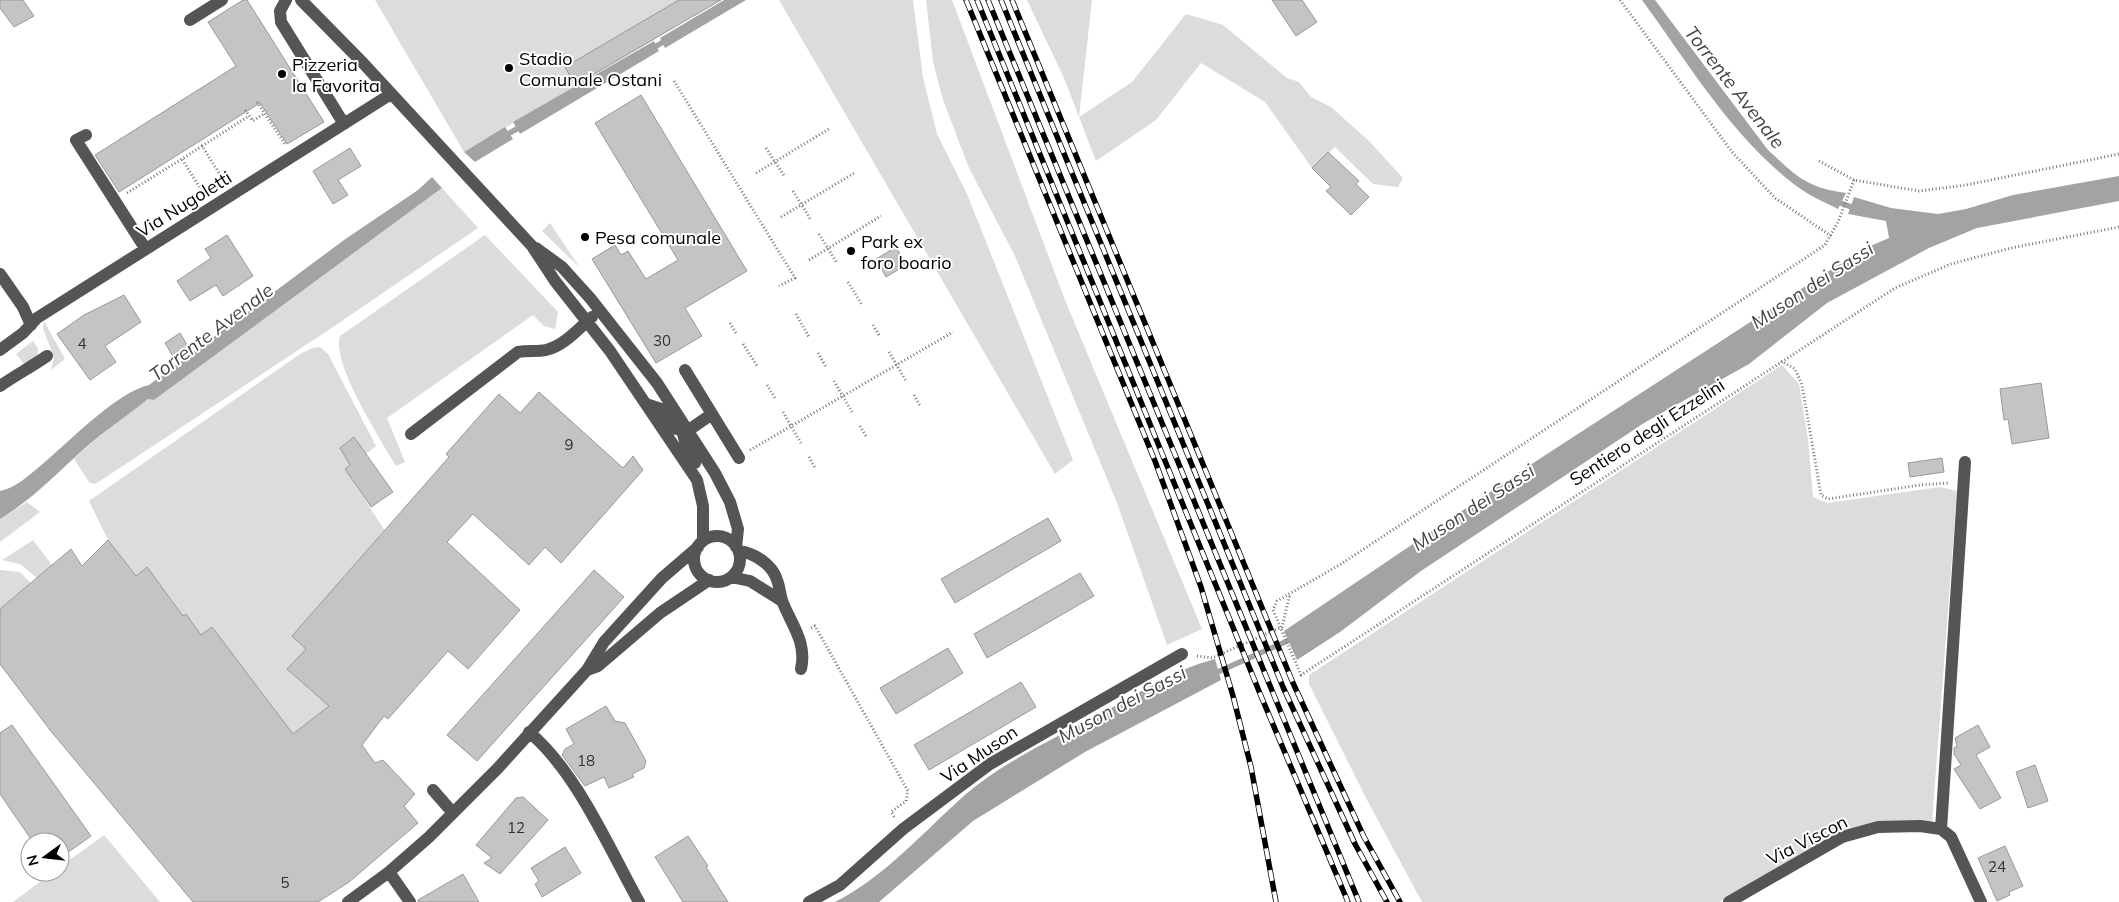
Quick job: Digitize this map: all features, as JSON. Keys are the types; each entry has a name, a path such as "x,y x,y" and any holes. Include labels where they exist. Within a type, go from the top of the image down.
{"street":[{"path":"190,20 222,0"},
{"path":"286,0 280,11 281,22 344,124"},
{"path":"301,0 532,246 646,404 697,480 702,502 701,544 694,557 695,564 704,577 710,580 718,582 730,577 739,564 737,549 738,529 730,502 688,429 641,360 600,310 562,267 532,246"},
{"name":"Via Nugoletti","path":"0,350 37,318 391,94"},
{"path":"86,134 76,140 145,248"},
{"path":"1,276 23,307 31,325"},
{"path":"410,434 518,352 531,349 546,350 566,341 600,310"},
{"path":"0,386 23,369 33,366 47,356"},
{"path":"685,370 739,458"},
{"path":"646,404 661,410 676,429 688,429"},
{"path":"702,502 707,485 683,439 683,434 712,414"},
{"path":"1965,462 1962,482 1941,830 1951,837 1981,902"},
{"path":"348,902 390,872 430,837 498,768 586,670 604,642 662,578 701,544 715,536 722,536 728,539 737,549 759,558 777,578 782,601 799,635 802,652 801,669"},
{"path":"730,577 750,581 782,601"},
{"path":"586,670 598,666 660,613 710,580"},
{"name":"Via Muson","path":"809,902 840,885 904,829 990,764 1182,654"},
{"path":"529,732 541,742 561,768 591,815 639,902"},
{"path":"432,790 453,813"},
{"name":"Via Viscon","path":"1729,902 1842,837 1878,827 1920,826 1941,830"},
{"path":"390,872 410,902"}],"path":[{"path":"1620,0 1721,138 1751,173 1775,198 1831,236"},
{"path":"674,81 795,278 779,286"},
{"path":"257,102 286,147"},
{"path":"245,110 252,121 265,113"},
{"path":"120,197 249,116"},
{"path":"756,173 829,129"},
{"path":"202,146 227,186"},
{"path":"766,148 785,177"},
{"path":"1818,160 1853,182 1919,191 1966,185 2119,154"},
{"path":"182,159 206,198"},
{"path":"781,217 856,172"},
{"name":"Sentiero degli Ezzelini","path":"1853,182 1838,222 1825,246 1349,558 1277,601 1273,610 1301,675 1896,288 1951,264 2011,248 2119,227"},
{"path":"793,191 811,220"},
{"path":"809,260 881,216"},
{"path":"819,234 837,263"},
{"path":"848,282 862,305"},
{"path":"796,314 809,337"},
{"path":"730,323 736,333"},
{"path":"873,326 880,337"},
{"path":"759,446 953,332"},
{"path":"743,344 758,367"},
{"path":"889,352 906,381"},
{"path":"818,353 826,367"},
{"path":"1782,361 1795,369 1802,385 1821,496 1828,499 1920,485 1962,482"},
{"path":"834,381 852,412"},
{"path":"767,384 775,398"},
{"path":"914,394 920,406"},
{"path":"783,412 801,442"},
{"path":"860,426 866,436"},
{"path":"809,457 815,468"},
{"path":"1212,658 1282,627 1290,594"},
{"path":"799,635 815,626 908,791 906,801 891,812 904,829"}],"shaded area":[{"name":"Stadio Comunale Ostani","path":"375,0 721,0 464,152"},
{"path":"779,0 913,0 923,78 937,134 967,194 1073,460 1055,474"},
{"path":"926,0 952,0 1065,300 1202,629 1167,645 1117,503 1015,256 969,168 943,100 933,62"},
{"path":"1027,0 1092,0 1079,117 1064,78"},
{"path":"1186,14 1223,25 1287,78 1299,82 1311,97 1331,107 1369,141 1403,178 1398,187 1373,184 1335,147 1312,168 1265,102 1201,63 1156,120 1096,161 1079,117 1132,82"},
{"path":"442,188 478,228 333,327 103,479 95,484 89,482 74,459 101,435 148,399 154,400"},
{"path":"550,223 580,268 542,231"},
{"path":"485,235 558,312 555,329 544,326 533,315 387,418 405,462 396,466 369,421 350,382 339,348 340,336"},
{"path":"44,321 65,359 51,370 54,358 43,328"},
{"path":"33,341 38,349 37,358 24,364 16,354"},
{"path":"320,347 328,354 376,446 365,455 354,438 340,448 350,465 345,469 385,531 306,649 288,669 329,706 293,734 212,627 201,635 186,614 180,619 173,602 147,567 142,584 108,540 89,501 300,354 312,348"},
{"path":"1782,365 1799,384 1808,439 1813,497 1827,503 1940,487 1957,491 1932,823 1877,823 1719,902 1422,902 1367,800 1309,684 1309,675"},
{"path":"27,502 40,512 0,542 0,519"},
{"path":"33,540 52,565 37,578 20,564 2,560"},
{"path":"0,570 20,572 31,583 0,609"},
{"path":"104,835 160,902 13,902 40,882 70,882 70,860"}],"water":[{"path":"724,0 746,0 665,48 660,38"},
{"path":"1642,0 1655,0 1768,150 1795,174 1812,184 1821,188 1846,193 1838,209 1795,185 1751,145 1712,98"},
{"path":"654,41 659,51 520,134 513,122"},
{"path":"505,127 513,139 475,162 464,152"},
{"path":"2119,176 2119,201 1977,228 1929,248 1827,303 1749,364 1644,423 1421,571 1340,632 1297,660 1284,631 1527,467 1861,250 1889,238 1886,221 1848,214 1854,197 1891,208 1938,214 1966,209 2013,195"},
{"path":"432,177 442,188 154,400 148,399 92,442 33,495 0,519 0,491 16,485 107,408 136,390 149,385 344,240 418,190"},
{"path":"1215,659 1221,680 1085,752 973,821 879,902 835,902 871,880 966,794 996,772 1152,685 1183,670"}],"building":[{"path":"0,0 23,0 34,16 14,27 0,8"},
{"path":"243,0 247,0 324,122 287,144 260,103 119,192 95,155 236,66 208,22"},
{"path":"679,0 721,0 575,85 565,67"},
{"path":"1272,0 1302,0 1317,22 1296,36"},
{"path":"641,95 747,271 685,308 702,336 656,363 592,259 615,245 621,255 628,251 646,279 678,260 595,123"},
{"path":"350,148 361,166 338,180 348,195 333,204 313,171"},
{"path":"1328,152 1359,181 1356,184 1369,197 1351,215 1326,191 1331,187 1312,168"},
{"path":"227,235 253,276 223,296 216,285 190,301 177,281 211,258 205,249"},
{"path":"896,247 906,265 886,277 876,259"},
{"path":"124,295 141,322 105,346 116,362 90,380 57,334 84,315"},
{"path":"180,333 189,348 174,358 165,343"},
{"path":"2041,383 2049,438 2012,444 2008,419 2004,420 2000,389"},
{"path":"539,392 623,468 633,456 643,470 561,563 545,547 529,565 473,514 447,542 520,610 468,669 448,651 388,719 384,716 362,745 375,763 383,760 415,794 404,806 418,823 349,882 318,902 193,902 50,730 0,664 0,609 71,549 82,566 108,540 136,576 147,567 183,616 186,614 201,635 212,627 293,734 329,706 287,669 306,649 292,636 449,457 446,454 499,394 520,413"},
{"path":"354,437 393,492 371,507 345,469 350,465 340,448"},
{"path":"1942,458 1944,472 1910,477 1908,463"},
{"path":"1048,518 1061,541 955,603 941,579"},
{"path":"594,570 624,597 477,761 447,735"},
{"path":"1080,573 1094,596 987,658 974,634"},
{"path":"948,648 963,673 896,714 880,688"},
{"path":"1021,682 1036,707 929,770 914,745"},
{"path":"606,706 615,721 625,723 646,761 644,768 632,774 634,777 609,788 604,777 585,786 562,755 565,749 574,744 566,729"},
{"path":"12,725 91,836 70,851 70,832 26,832 0,794 0,733"},
{"path":"1978,725 1990,747 1976,755 2001,798 1980,809 1954,769 1961,765 1954,754 1954,748 1957,746 1955,738"},
{"path":"2035,765 2048,801 2028,808 2016,772"},
{"path":"523,797 548,820 500,874 484,863 492,858 476,845 516,798"},
{"path":"688,836 708,866 706,867 728,902 683,902 655,857"},
{"path":"2005,846 2023,886 2009,892 2010,895 1997,901 1978,858"},
{"path":"565,847 581,873 542,897 535,884 539,881 531,868"},
{"path":"463,874 479,902 418,902 418,900"}],"waterway":[{"name":"Torrente Avenale","path":"650,50 668,39"},
{"name":"Torrente Avenale","path":"504,136 522,126"},
{"name":"Torrente Avenale","path":"1835,201 1857,209"},
{"name":"Muson dei Sassi","path":"1213,674 1294,638"}],"railway":[{"path":"966,0 1155,461 1201,587 1233,696 1251,767 1276,902"},
{"path":"977,0 1261,696 1348,902"},
{"path":"988,0 1359,902"},
{"path":"1001,0 1283,687 1355,844 1387,902"},
{"path":"1012,0 1293,683 1364,837 1400,902"}],"place":[{"name":"Stadio Comunale Ostani","path":"509,68"},
{"name":"Pizzeria la Favorita","path":"282,74"},
{"name":"Pesa comunale","path":"585,237"},
{"name":"Park ex foro boario","path":"851,251"}]}
